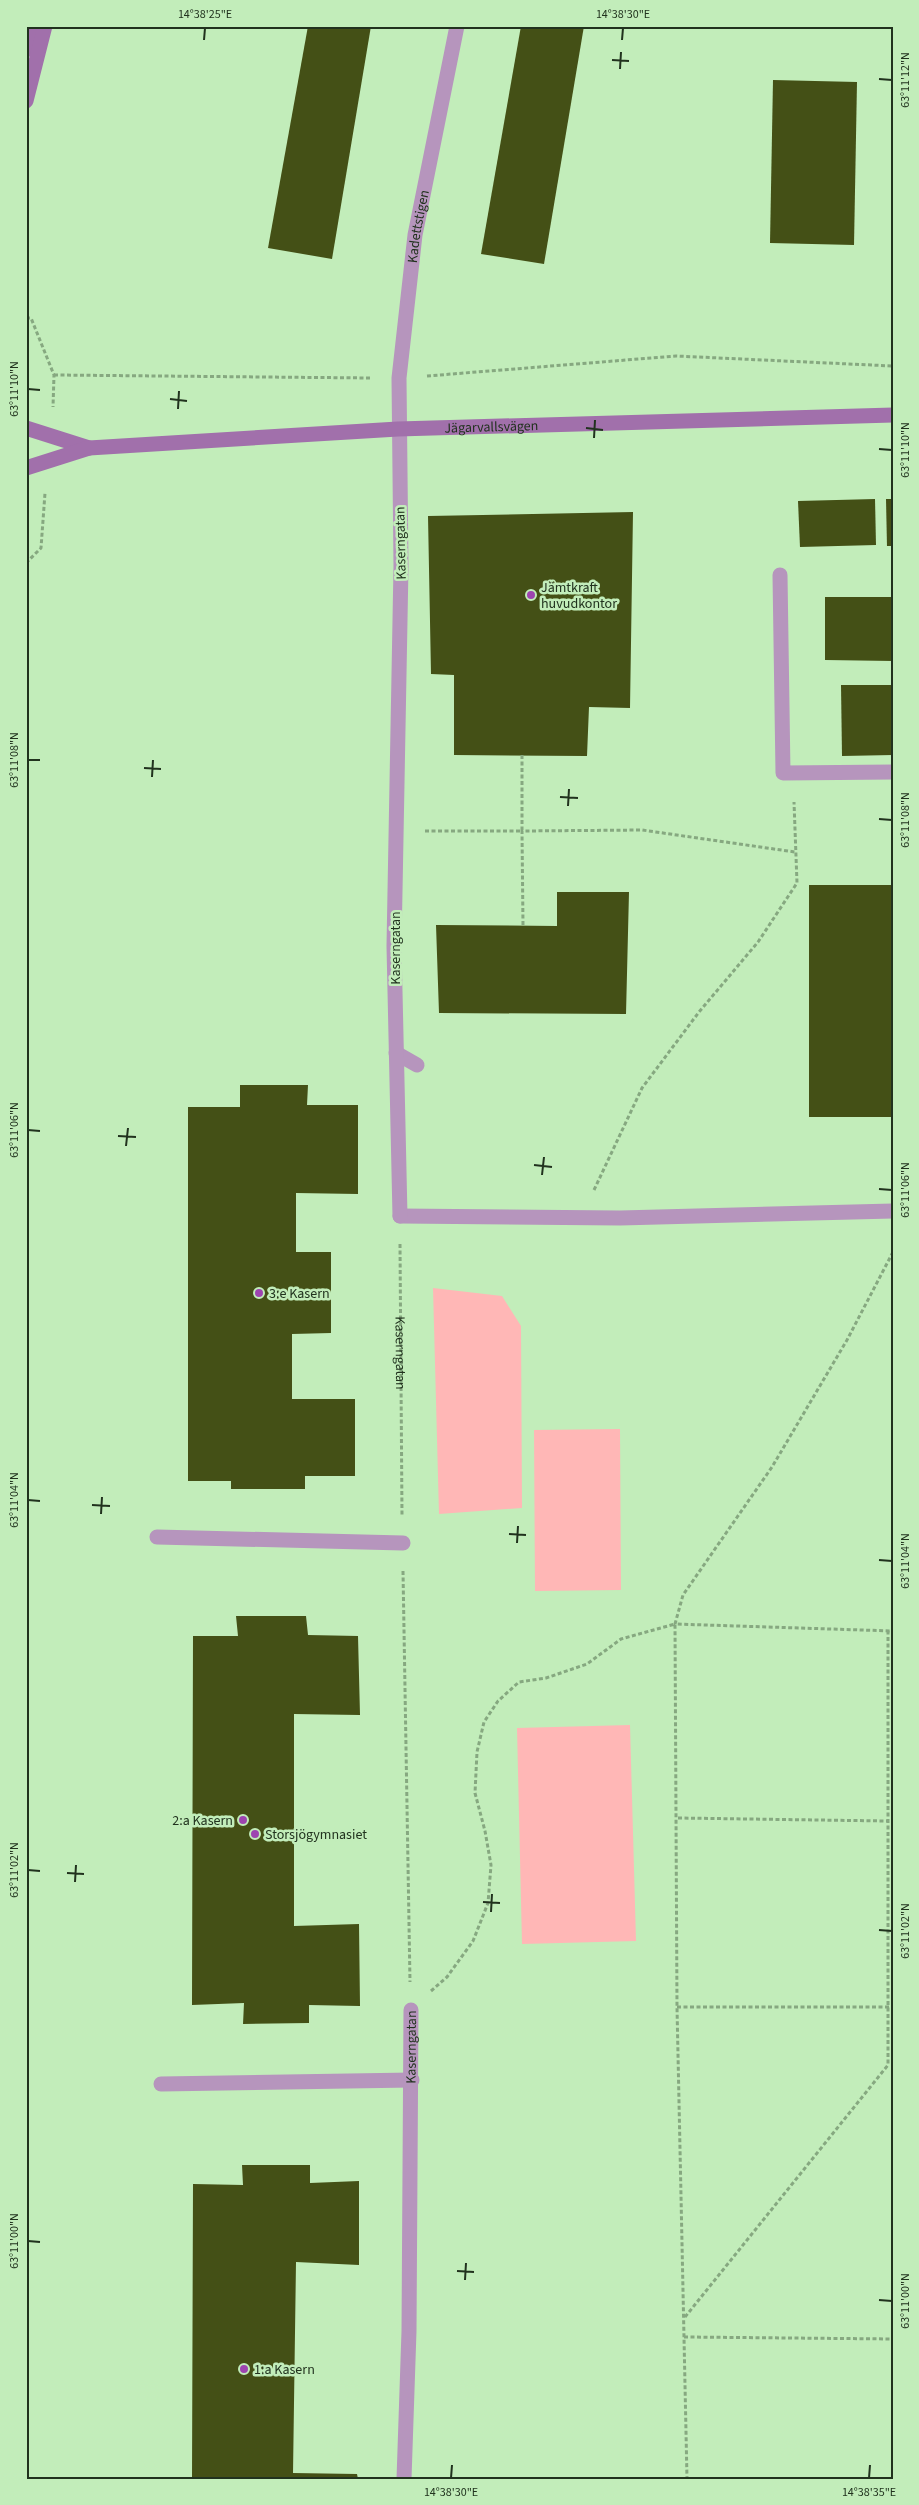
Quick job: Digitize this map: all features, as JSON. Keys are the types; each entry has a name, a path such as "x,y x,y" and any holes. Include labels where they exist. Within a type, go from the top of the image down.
{"street":[{"path":"26,50 38,26"},
{"path":"26,101 45,26"},
{"name":"Kadettstigen","path":"398,429 399,378 415,235 457,26"},
{"name":"Jägarvallsvägen","path":"26,468 89,448 398,429 893,415"},
{"name":"Jägarvallsvägen","path":"26,428 89,448"},
{"name":"Kaserngatan","path":"398,429 401,566 394,946 400,1216"},
{"path":"780,575 783,773 893,772"},
{"path":"396,1053 417,1065"},
{"path":"400,1216 582,1218 893,1212"},
{"path":"158,1537 403,1543"},
{"name":"Kaserngatan","path":"404,2479 409,2331 411,2010"},
{"path":"161,2084 412,2080"}],"path":[{"path":"54,375 399,378 676,356 893,366"},
{"path":"522,755 523,925"},
{"path":"582,1218 605,1162 642,1088 699,1012 758,942 796,883 793,774"},
{"path":"397,831 642,830 796,852"},
{"name":"Kaserngatan","path":"400,1216 402,1467"},
{"path":"687,2479 677,2007 678,1818 675,1624 683,1595 772,1467 847,1340 893,1252"},
{"name":"Kaserngatan","path":"404,1615 411,2010"},
{"path":"411,2010 447,1977 473,1942 488,1903 491,1865 485,1831 475,1793 477,1752 484,1722 498,1701 519,1682 546,1678 588,1664 621,1639 675,1624 891,1631 888,1821 888,2065 684,2318"},
{"path":"678,1818 888,1821"},
{"path":"677,2007 893,2007"},
{"path":"684,2337 893,2339"}],"shaded area":[{"path":"433,1288 502,1296 521,1326 522,1508 439,1514"},
{"path":"620,1429 621,1590 535,1591 534,1430"},
{"path":"630,1725 636,1941 522,1944 517,1728"}],"building":[{"path":"308,26 371,26 332,259 268,248"},
{"path":"521,26 584,26 544,264 481,254"},
{"path":"773,80 857,82 854,245 770,243"},
{"path":"875,499 876,545 800,547 798,501"},
{"path":"886,499 893,499 893,546 887,546"},
{"name":"Jämtkraft huvudkontor","path":"633,512 630,708 589,707 587,756 454,755 454,675 431,674 428,516"},
{"path":"825,597 893,597 893,661 825,660"},
{"path":"841,685 893,685 893,755 842,756"},
{"path":"809,885 893,885 893,1117 809,1117"},
{"path":"557,892 629,892 626,1014 439,1013 436,925 557,926"},
{"name":"3:e Kasern","path":"240,1085 308,1085 307,1105 358,1105 358,1194 296,1193 296,1252 331,1252 331,1333 292,1334 292,1399 355,1399 355,1476 305,1476 305,1489 231,1489 231,1481 188,1481 188,1107 240,1107"},
{"name":"2:a Kasern","path":"236,1616 306,1616 308,1635 358,1636 360,1715 294,1714 294,1926 359,1924 360,2006 309,2005 309,2023 243,2024 244,2003 192,2005 193,1636 238,1636"},
{"name":"1:a Kasern","path":"242,2165 310,2165 310,2183 359,2181 359,2265 296,2262 293,2473 357,2474 358,2479 192,2479 193,2184 243,2185"}],"place":[{"name":"Jämtkraft huvudkontor","path":"531,595"},
{"name":"3:e Kasern","path":"259,1293"},
{"name":"2:a Kasern","path":"243,1820"},
{"name":"Storsjögymnasiet","path":"255,1834"},
{"name":"1:a Kasern","path":"244,2369"}]}
